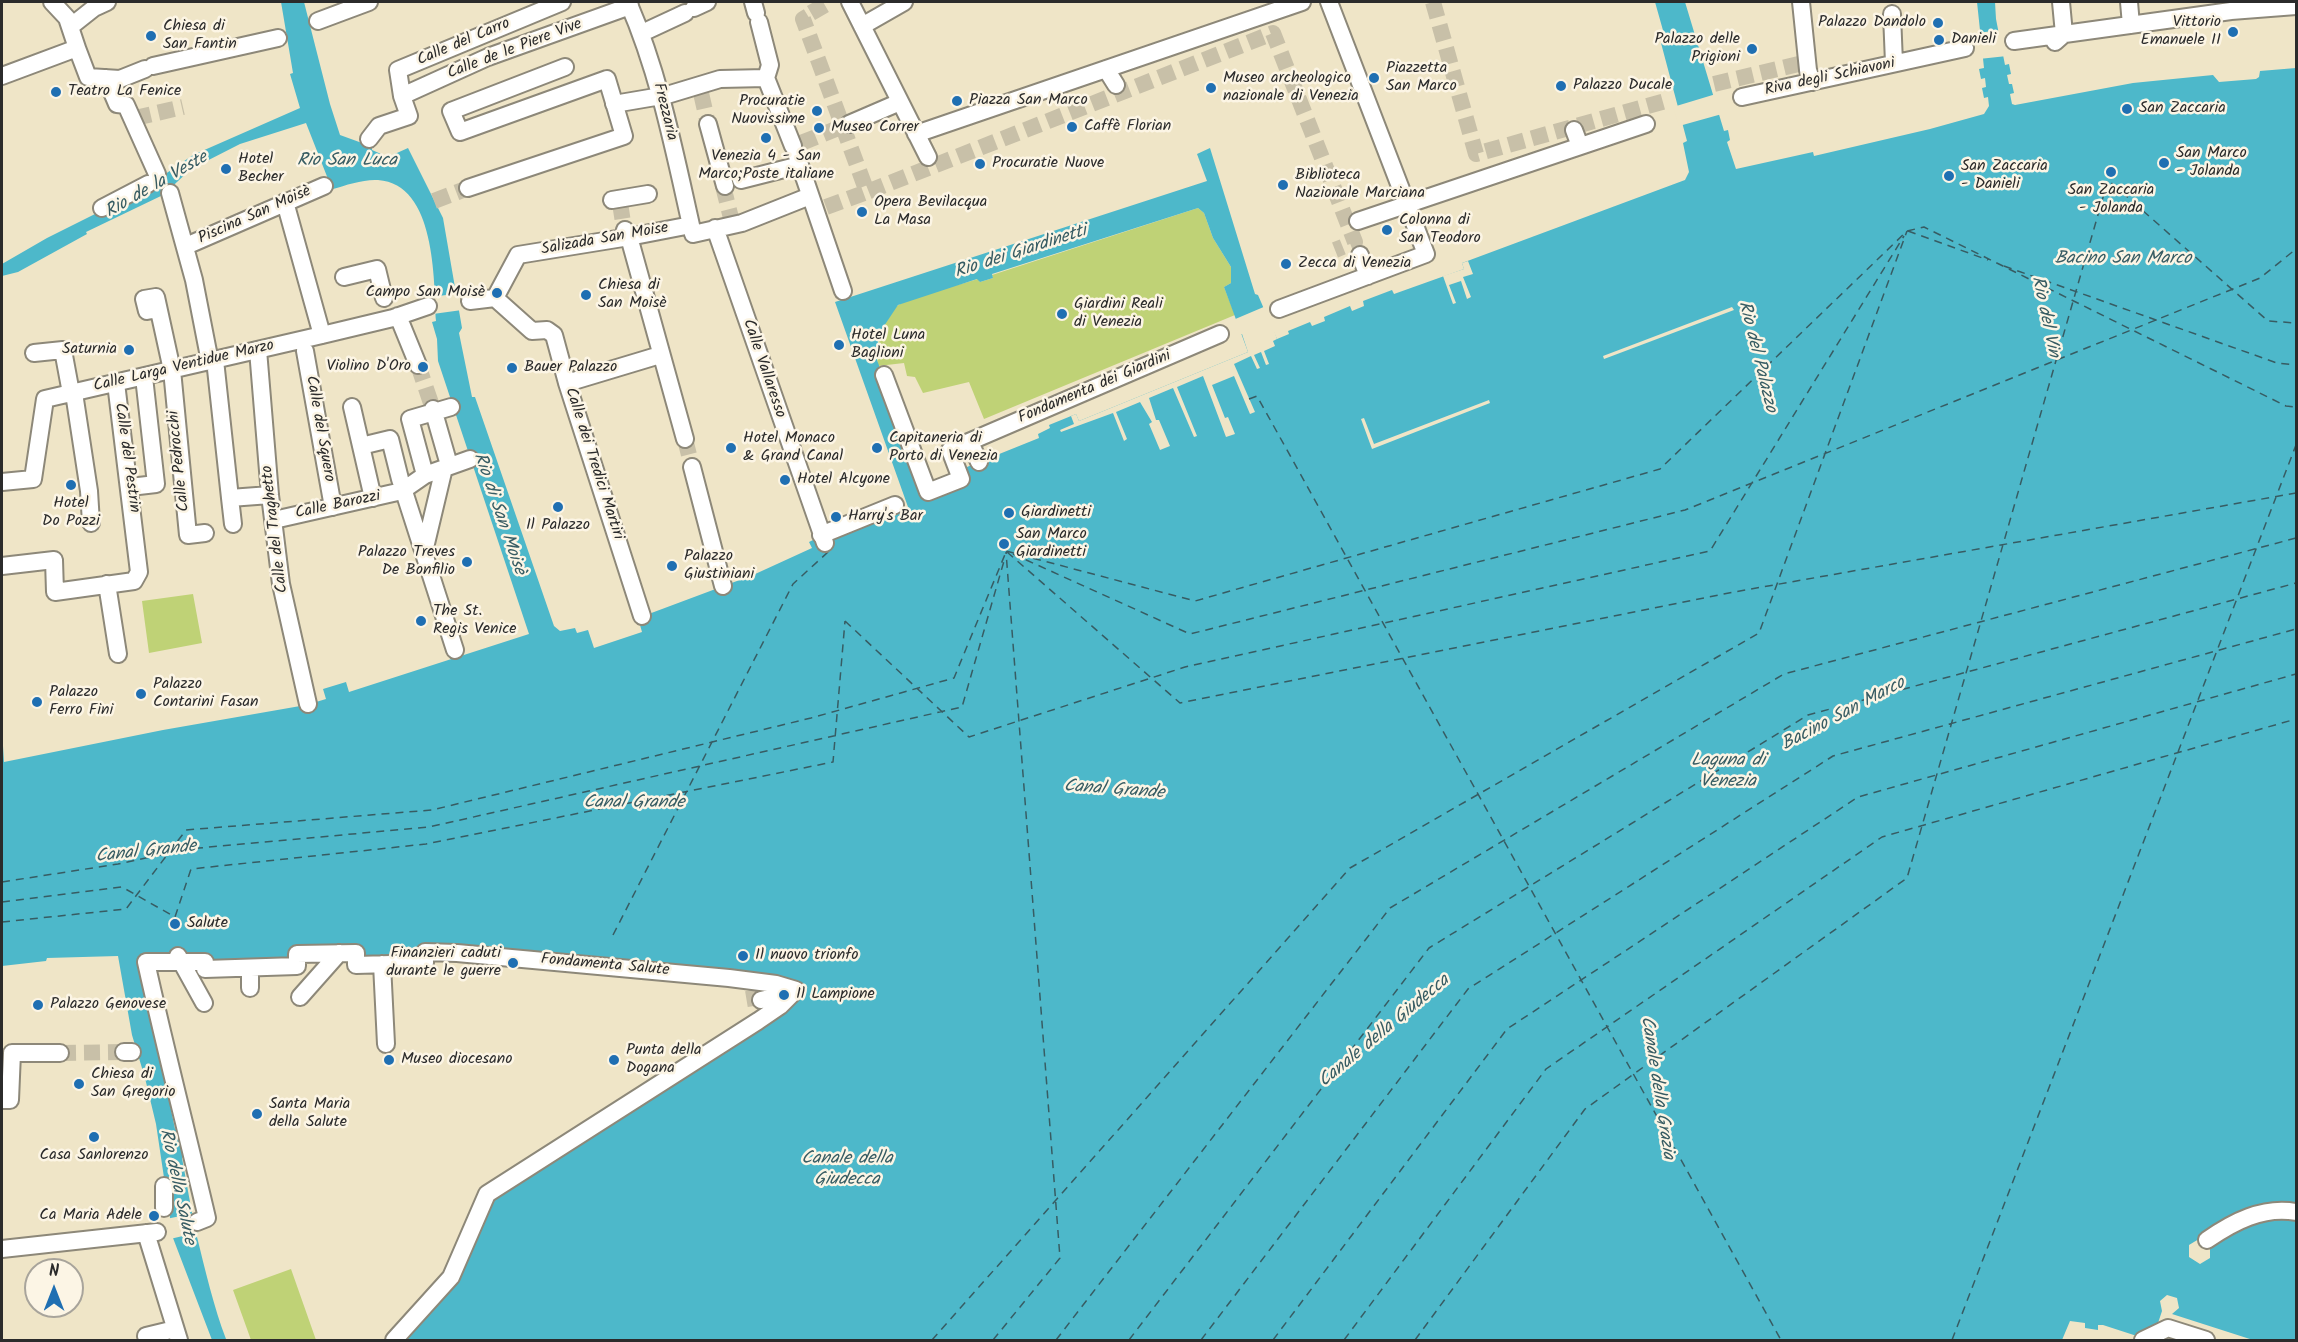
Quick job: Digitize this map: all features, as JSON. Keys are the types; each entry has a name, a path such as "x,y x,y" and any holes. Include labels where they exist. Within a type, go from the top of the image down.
{"street":[{"path":"70,27 94,8 107,2"},
{"path":"318,21 369,2"},
{"name":"Calle del Carro","path":"402,96 398,70 562,2"},
{"path":"850,2 928,157"},
{"path":"862,26 904,2"},
{"path":"916,134 1270,16 1302,2"},
{"path":"1279,309 1426,254 1329,2"},
{"path":"1801,2 1807,62 1812,82"},
{"path":"2059,38 2061,2"},
{"path":"2129,2 2131,25"},
{"path":"54,4 67,18 88,77 113,78 278,38"},
{"name":"Frezzaria","path":"629,4 664,95 692,229"},
{"name":"Calle de le Piere Vive","path":"402,96 488,57 629,4"},
{"path":"2014,40 2059,38 2231,11 2296,6"},
{"path":"642,33 695,8"},
{"path":"1891,8 1894,63"},
{"path":"756,12 763,74 797,144 793,167 813,203 843,291"},
{"path":"2,75 77,48"},
{"name":"Riva degli Schiavoni","path":"1742,97 1761,87 1812,82 1965,48"},
{"path":"468,188 624,136 617,104 607,79 460,132 451,111 565,67"},
{"path":"1106,69 1116,85"},
{"path":"617,104 700,88 720,79 763,74"},
{"path":"102,208 152,179 131,114 117,104 113,78"},
{"path":"369,139 379,126 409,116 402,96"},
{"path":"849,124 900,102"},
{"path":"1360,221 1580,146 1642,120"},
{"path":"708,124 733,183 793,167"},
{"path":"1574,130 1580,146"},
{"name":"Piscina San Moisè","path":"186,246 324,186"},
{"path":"170,193 186,246 212,361 233,525"},
{"path":"617,200 648,194"},
{"path":"285,201 322,335"},
{"name":"Salizada San Moise","path":"495,298 518,255 627,233 715,228 731,221 742,223 813,203"},
{"name":"Calle Vallaresso","path":"715,228 823,539 895,505"},
{"path":"627,233 685,439"},
{"path":"1360,255 1368,276"},
{"path":"344,278 377,269 389,309 418,365"},
{"path":"470,301 495,298"},
{"name":"Calle dei Tredici Martiri","path":"495,298 532,331 547,330 554,335 567,383 642,616"},
{"name":"Calle Larga Ventidue Marzo","path":"2,482 33,479 45,399 144,376 170,363 212,361 322,335 389,309 429,306"},
{"path":"158,309 170,363"},
{"name":"Fondamenta dei Giardini","path":"888,382 928,492 940,480 961,479 945,450 970,442 1220,334"},
{"path":"34,353 63,350 89,491 91,523"},
{"name":"Calle del Traghetto","path":"258,350 270,495 281,584 308,704"},
{"name":"Calle del Squero","path":"305,351 333,507"},
{"path":"567,383 660,355"},
{"name":"Calle Pedrocchi","path":"170,363 188,535 205,533"},
{"path":"130,487 156,484 144,376"},
{"name":"Calle del Pestrin","path":"107,584 134,580 139,572 116,383"},
{"path":"352,407 373,498"},
{"path":"434,508 410,419 434,410 451,408"},
{"path":"424,552 446,467 434,410"},
{"path":"361,446 390,439 402,486 455,650"},
{"path":"970,442 978,462"},
{"name":"Calle Barozzi","path":"274,520 373,498 402,486 425,472 471,459"},
{"path":"692,467 723,586"},
{"path":"230,498 270,495"},
{"path":"2,566 54,560 55,592 107,584 118,654"},
{"name":"Fondamenta Salute","path":"382,964 425,963 425,952 457,953 755,1006 778,995 755,1006"},
{"path":"300,997 339,953"},
{"path":"197,1222 207,1218 177,1105 146,962 179,959 205,962 206,969 297,966 297,954 356,953 356,965 382,964 386,1044"},
{"path":"179,959 204,1003"},
{"path":"250,968 250,988"},
{"path":"394,1341 451,1277 487,1194 755,1006"},
{"path":"12,1053 60,1053"},
{"path":"2,1070 12,1053"},
{"path":"2,1100 10,1100 12,1053"},
{"path":"146,1336 177,1335 159,1224 164,1186"},
{"path":"2207,1240 2231,1224 2259,1213 2296,1212"},
{"path":"2,1249 159,1224"},
{"path":"2143,1341 2168,1328 2206,1341"}],"green space":[{"name":"Giardini Reali di Venezia","path":"1198,208 1204,213 1213,238 1231,267 1231,283 1224,287 1235,315 984,419 969,382 923,393 915,377 907,376 904,363 878,366 878,342 883,326 891,312 903,303 978,279 980,282 993,278 992,275"},
{"path":"193,594 202,643 149,653 142,601"},
{"path":"291,1269 316,1340 251,1340 233,1290"}],"water":[{"name":"Laguna di Venezia","path":"281,2 304,2 340,135 372,146 372,150 388,157 408,148 443,218 462,328 459,333 472,397 475,397 554,626 560,631 575,628 577,633 588,630 594,648 642,632 638,618 753,575 812,548 809,542 815,539 818,546 875,521 877,523 890,517 889,514 908,507 835,302 1207,181 1197,154 1210,148 1255,294 1258,295 1277,339 1289,334 1288,331 1310,322 1312,326 1325,321 1324,317 1350,306 1352,311 1364,306 1363,301 1392,290 1394,294 1464,269 1462,263 1685,180 1689,172 1683,143 1687,141 1661,43 1666,41 1655,2 1685,2 1724,131 1728,130 1730,140 1727,142 1736,169 1813,152 1814,156 1984,114 1989,106 1988,97 1984,98 1982,88 1986,87 1985,78 1981,79 1979,69 1984,68 1977,2 1995,2 2005,65 2009,64 2011,74 2007,75 2014,93 2010,94 2012,104 2015,105 2133,83 2213,75 2219,82 2256,79 2260,71 2296,68 2296,1207 2264,1207 2239,1216 2189,1245 2189,1257 2200,1264 2210,1258 2210,1246 2237,1225 2270,1215 2296,1216 2296,1340 2253,1340 2172,1314 2179,1308 2177,1298 2167,1295 2160,1301 2162,1311 2155,1332 2143,1338 2103,1325 2098,1325 2098,1330 2085,1328 2085,1323 2070,1321 2062,1340 402,1340 455,1279 493,1199 804,993 804,986 798,983 688,969 457,947 420,947 420,957 361,959 361,949 292,951 292,960 211,964 210,955 140,957 175,1129 180,1132 186,1154 182,1158 192,1213 195,1213 199,1232 196,1233 226,1339 212,1340 173,1238 156,1124 132,1035 118,956 47,958 46,961 2,966 2,730 4,762 163,730 306,705 326,699 323,689 346,682 349,692 529,634 438,361 437,339 432,322 436,321 432,259 428,237 421,216 411,198 397,186 373,180 333,189 328,188 325,180 328,179 306,123 240,144 191,169 163,195 86,232 87,234 18,272 2,276 2,264 47,238 139,192 193,155 300,108 290,74 293,73","holes":["1198,208 1204,213 1213,238 1231,267 1231,283 1224,287 1248,352 1079,421 1076,414 1049,425 1050,428 1038,434 1039,438 962,469 967,482 928,498 877,360 878,342 882,329 898,305 977,279 980,282 993,278 992,274"]}],"pier":[{"path":"2001,30 2007,56 1979,59 1977,33"},
{"path":"1716,94 1722,114 1679,126 1673,107"},
{"path":"1468,261 1473,274 1463,277 1471,297 1467,299 1461,281 1449,285 1456,303 1453,304 1443,276 1464,269 1462,263"},
{"path":"460,293 462,310 433,314 432,297"},
{"path":"1266,306 1277,339 1273,341 1275,346 1264,351 1269,364 1266,365 1261,352 1254,355 1260,368 1257,369 1251,356 1234,364 1255,412 1250,414 1234,376 1212,385 1225,418 1228,417 1235,434 1226,437 1203,376 1177,387 1197,436 1194,437 1173,388 1149,398 1156,420 1159,420 1170,446 1160,450 1149,424 1152,422 1140,402 1116,412 1127,439 1124,441 1113,413 1061,432 1060,430 1074,424 1071,416 1076,414 1079,421 1248,352 1242,334 1239,335 1233,320"},
{"path":"1732,307 1734,310 1604,359 1603,356"},
{"path":"1489,400 1490,403 1372,449 1361,419 1364,418 1374,444"},
{"path":"195,1213 200,1232 170,1239 166,1219"}],"ferry route":[{"path":"1415,1340 1585,1109 1907,878 2108,180 2268,321 2296,323"},
{"path":"1006,551 1195,601 1660,469 1907,231 1924,227 2286,406 2296,407"},
{"path":"932,1340 1350,868 1759,633 1907,231"},
{"path":"1908,231 1988,260"},
{"path":"845,621 969,737 1185,667 1710,551 1904,236"},
{"path":"1013,554 1190,634 1685,510 2260,278 2296,249"},
{"path":"2004,266 2277,363 2296,365"},
{"path":"1249,399 1257,396 1781,1340"},
{"path":"1952,1340 2296,445"},
{"path":"1007,552 1180,703 1734,592 2296,493"},
{"path":"1056,1340 1390,908 1784,674 2296,538"},
{"path":"613,935 793,584 828,552"},
{"path":"2,922 126,909 186,830 432,810 811,718 954,678 1006,552"},
{"path":"993,1340 1060,1258 1006,552"},
{"path":"2,882 118,864 188,849 429,827 962,707 1004,561"},
{"path":"1129,1340 1429,948 1808,715 2296,583"},
{"path":"2,902 122,887 175,917 191,869 426,844 833,762 845,621"},
{"path":"1201,1340 1468,989 1833,756 2296,629"},
{"path":"1273,1340 1507,1029 1858,797 2296,674"},
{"path":"1344,1340 1546,1069 1882,837 2296,719"}],"tunnel":[{"path":"811,13 830,2"},
{"path":"1433,2 1476,154 1669,100"},
{"path":"808,16 803,19 867,192 1273,33 1355,242 1335,250"},
{"path":"1714,84 1807,62"},
{"path":"701,93 708,124"},
{"path":"135,118 183,107"},
{"path":"801,143 846,125"},
{"path":"723,186 731,218"},
{"path":"434,201 468,188"},
{"path":"826,207 867,192"},
{"path":"620,203 624,229"},
{"path":"418,365 433,409"},
{"path":"685,439 692,467"},
{"path":"753,990 757,1014"},
{"path":"60,1053 124,1052"}],"place":[{"name":"Palazzo Dandolo","path":"1938,23"},
{"name":"Vittorio Emanuele II","path":"2233,32"},
{"name":"Chiesa di San Fantin","path":"151,36"},
{"name":"Danieli","path":"1939,40"},
{"name":"Palazzo delle Prigioni","path":"1752,49"},
{"name":"Piazzetta San Marco","path":"1374,78"},
{"name":"Palazzo Ducale","path":"1561,86"},
{"name":"Museo archeologico nazionale di Venezia","path":"1211,88"},
{"name":"Teatro La Fenice","path":"56,92"},
{"name":"Piazza San Marco","path":"957,101"},
{"name":"San Zaccaria","path":"2127,109"},
{"name":"Procuratie Nuovissime","path":"817,111"},
{"name":"Caffè Florian","path":"1072,127"},
{"name":"Museo Correr","path":"819,128"},
{"name":"Venezia 4 - San Marco;Poste italiane","path":"766,138"},
{"name":"San Marco - Jolanda","path":"2164,163"},
{"name":"Procuratie Nuove","path":"980,164"},
{"name":"Hotel Becher","path":"226,169"},
{"name":"San Zaccaria - Jolanda","path":"2111,172"},
{"name":"San Zaccaria - Danieli","path":"1949,176"},
{"name":"Biblioteca Nazionale Marciana","path":"1283,185"},
{"name":"Opera Bevilacqua La Masa","path":"862,212"},
{"name":"Colonna di San Teodoro","path":"1387,230"},
{"name":"Zecca di Venezia","path":"1286,264"},
{"name":"Campo San Moisè","path":"497,293"},
{"name":"Chiesa di San Moisè","path":"586,295"},
{"name":"Giardini Reali di Venezia","path":"1062,314"},
{"name":"Hotel Luna Baglioni","path":"839,345"},
{"name":"Saturnia","path":"129,350"},
{"name":"Violino D'Oro","path":"423,367"},
{"name":"Bauer Palazzo","path":"512,368"},
{"name":"Hotel Monaco & Grand Canal","path":"731,448"},
{"name":"Capitaneria di Porto di Venezia","path":"877,448"},
{"name":"Hotel Alcyone","path":"785,480"},
{"name":"Hotel Do Pozzi","path":"71,485"},
{"name":"Il Palazzo","path":"558,507"},
{"name":"Giardinetti","path":"1009,513"},
{"name":"Harry's Bar","path":"836,517"},
{"name":"San Marco Giardinetti","path":"1004,544"},
{"name":"Palazzo Treves De Bonfilio","path":"467,562"},
{"name":"Palazzo Giustiniani","path":"672,566"},
{"name":"The St. Regis Venice","path":"421,621"},
{"name":"Palazzo Contarini Fasan","path":"141,694"},
{"name":"Palazzo Ferro Fini","path":"37,702"},
{"name":"Salute","path":"175,924"},
{"name":"Il nuovo trionfo","path":"743,956"},
{"name":"Finanzieri caduti durante le guerre","path":"513,963"},
{"name":"Il Lampione","path":"784,995"},
{"name":"Palazzo Genovese","path":"38,1005"},
{"name":"Museo diocesano","path":"389,1060"},
{"name":"Punta della Dogana","path":"614,1060"},
{"name":"Chiesa di San Gregorio","path":"79,1084"},
{"name":"Santa Maria della Salute","path":"257,1114"},
{"name":"Casa Sanlorenzo","path":"94,1137"},
{"name":"Ca Maria Adele","path":"154,1216"}],"water label":[{"name":"Rio San Luca","path":"347,162"},
{"name":"Rio de la Veste","path":"157,186"},
{"name":"Rio dei Giardinetti","path":"1021,253"},
{"name":"Bacino San Marco","path":"2123,260"},
{"name":"Rio del Vin","path":"2044,317"},
{"name":"Rio del Palazzo","path":"1756,357"},
{"name":"Rio di San Moisè","path":"498,514"},
{"name":"Bacino San Marco","path":"1844,715"},
{"name":"Canal Grande","path":"1114,791"},
{"name":"Canal Grande","path":"634,804"},
{"name":"Canal Grande","path":"146,853"},
{"name":"Canale della Giudecca","path":"1385,1032"},
{"name":"Canale della Grazia","path":"1656,1088"},
{"name":"Canale della Giudecca","path":"847,1170"},
{"name":"Rio della Salute","path":"176,1187"}]}
